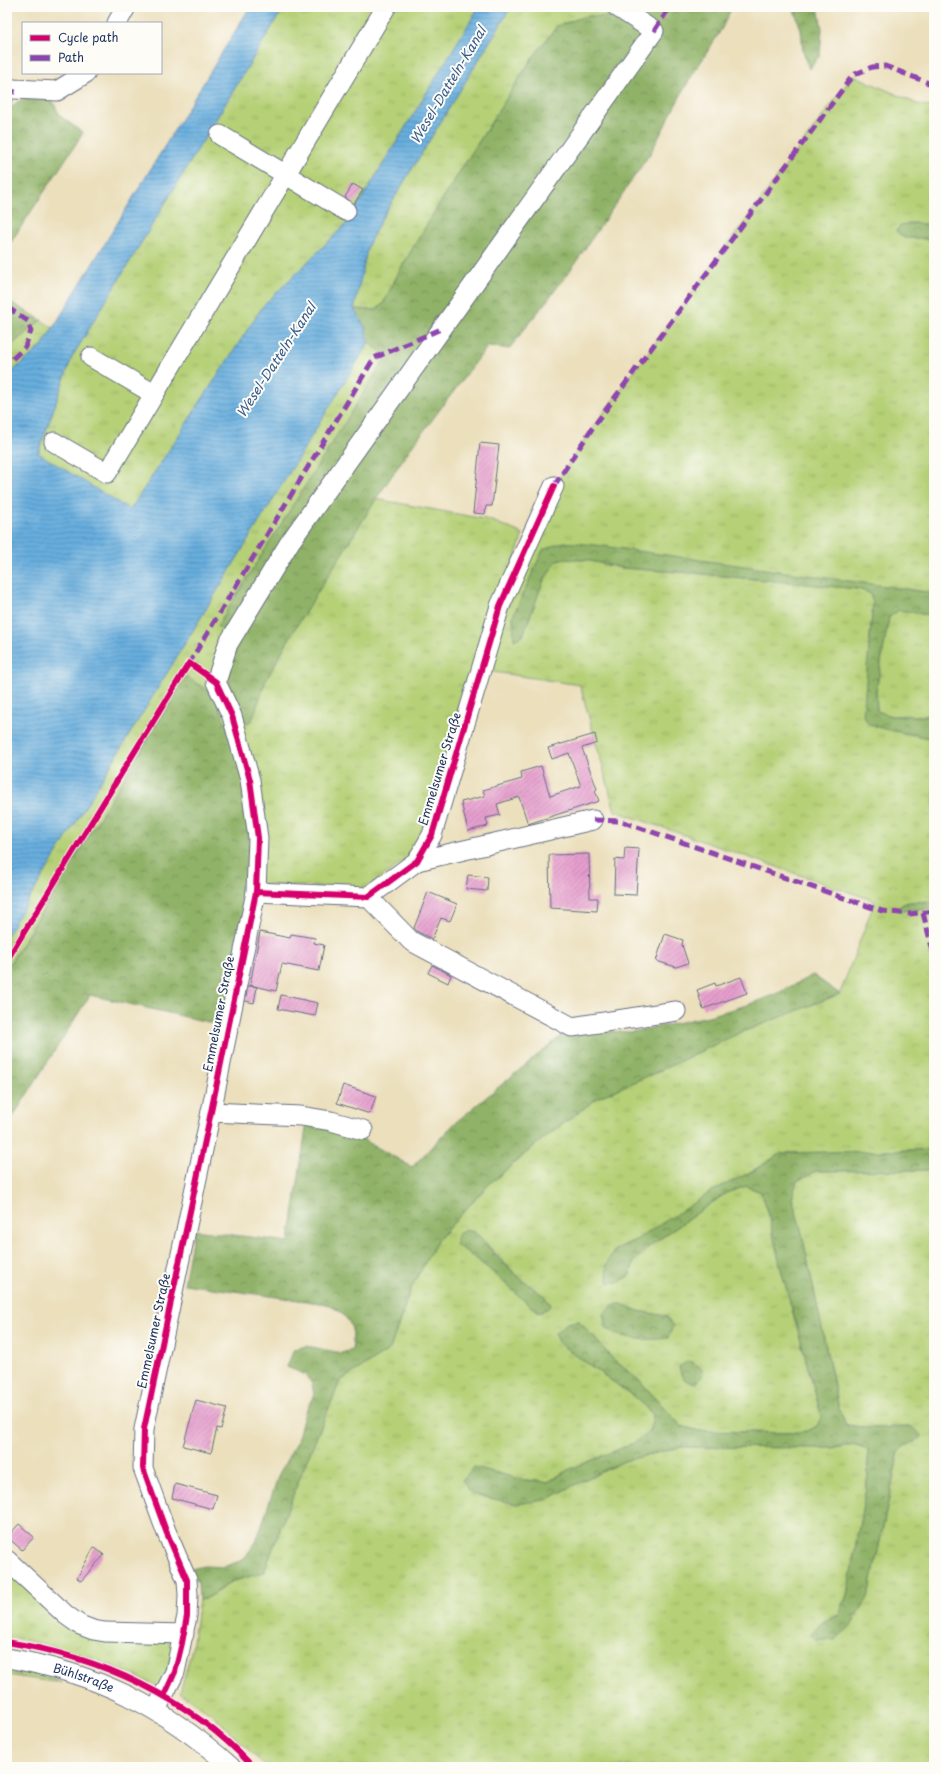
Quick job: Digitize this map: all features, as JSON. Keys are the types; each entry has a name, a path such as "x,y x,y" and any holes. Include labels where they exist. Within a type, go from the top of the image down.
{"street":[{"path":"118,22 126,7"},
{"path":"54,442 107,473 386,7"},
{"name":"Emmelsumer Straße","path":"156,1710 175,1672 187,1616 187,1580 166,1531 143,1468 144,1428 256,892 258,838 250,780 232,716 216,682 228,644 295,535 654,31 617,7"},
{"path":"7,88 14,90 57,91 84,74"},
{"path":"220,135 346,211"},
{"path":"91,357 154,394"},
{"name":"Emmelsumer Straße","path":"418,861 432,835 500,606 554,486"},
{"name":"Emmelsumer Straße","path":"368,897 418,861 593,820"},
{"path":"256,892 368,897 411,941 572,1027 676,1011"},
{"path":"211,1112 300,1116 330,1121 363,1130"},
{"path":"7,1560 66,1615 80,1625 93,1630 105,1632 184,1634"},
{"name":"Bühlstraße","path":"7,1658 61,1670 115,1688 156,1710"},
{"path":"156,1710 210,1748 231,1767"}],"green space":[{"path":"284,7 479,7 347,223 263,306 130,510 38,454 72,357"},
{"path":"511,7 618,7 611,17 586,16 557,26 531,60 441,201 401,268 383,304 376,310 354,309 368,245 382,218"},
{"path":"618,7 732,7 721,30 685,87 651,152 567,275 509,349 488,346 410,449 376,499 294,630 266,680 252,720 247,723 238,714 230,694 230,673 239,640 217,626 386,357 369,342 365,327 354,309 376,310 383,304 401,268 441,201 531,60 557,26 586,16 611,17"},
{"path":"793,7 818,7 822,29 820,55 809,69 803,51 801,29"},
{"path":"853,75 915,103 934,108 934,225 912,223 904,238 919,238 934,241 934,593 543,550 513,616 514,639 523,635 543,582 556,561 560,559 586,560 622,568 693,573 858,589 870,593 873,603 869,648 869,724 885,729 934,739 934,900 911,902 903,904 899,907 902,911 934,908 934,1149 782,1153 636,1240 613,1252 630,1275 634,1262 651,1245 726,1193 746,1186 761,1192 768,1211 781,1269 819,1407 821,1418 817,1426 808,1431 788,1433 699,1431 681,1426 640,1381 614,1360 579,1321 567,1323 560,1344 640,1401 653,1415 651,1430 634,1443 568,1470 548,1482 524,1480 474,1467 546,1500 624,1461 679,1447 831,1448 856,1445 868,1449 868,1476 847,1595 839,1615 822,1622 811,1634 868,1598 899,1451 906,1444 916,1442 912,1427 870,1428 846,1425 839,1409 802,1234 792,1197 797,1181 816,1171 934,1170 934,1767 266,1767 211,1713 180,1693 192,1649 199,1599 209,1597 231,1582 264,1572 298,1482 340,1381 390,1349 411,1288 437,1241 488,1185 544,1138 599,1097 657,1072 737,1034 840,993 875,901 615,811 580,685 487,671 506,610 554,486 591,430","holes":["480,1237 520,1278 548,1301 551,1305 547,1309 538,1312 488,1268 457,1245","621,1304 638,1311 666,1317 604,1314"]},
{"path":"22,99 52,100 60,116 83,133 7,248 7,119 12,106"},
{"path":"912,223 934,225 934,241 919,238 904,238 896,231 901,225"},
{"path":"7,300 41,320 7,349"},
{"path":"41,320 53,328 42,346 7,376 7,349"},
{"path":"369,342 386,356 239,639 252,720 266,680 294,630 376,499 490,520 523,534 427,828 416,853 364,889 251,884 186,677 7,968 7,935"},
{"path":"564,542 595,545 934,593 934,616 899,610 889,617 876,691 877,711 891,716 934,716 934,739 885,729 869,724 863,716 873,603 870,593 858,589 693,573 622,568 586,560 560,559 556,561 543,582 523,635 514,640 513,616 543,550"},
{"path":"899,610 934,616 934,716 891,716 877,711 876,691 889,617"},
{"path":"186,677 214,694 245,772 251,884 221,1025 90,995 7,1126 7,969"},
{"path":"934,900 934,908 901,911 899,907 903,904 911,902"},
{"path":"813,975 840,994 737,1034 657,1072 599,1097 544,1138 488,1185 437,1241 411,1288 390,1349 340,1381 298,1482 264,1572 231,1582 209,1597 199,1599 198,1583 191,1569 205,1566 223,1567 243,1560 256,1542 279,1474 297,1441 305,1412 314,1395 312,1383 304,1374 287,1367 294,1349 307,1346 341,1353 352,1350 353,1334 349,1322 345,1317 327,1304 184,1284 194,1230 289,1242 307,1122 347,1132 412,1167 456,1122 572,1027 603,1031 631,1032 709,1016 747,1005 776,994"},
{"path":"934,1149 934,1170 816,1171 797,1181 792,1198 802,1234 839,1409 846,1425 870,1428 912,1427 922,1436 899,1451 868,1598 850,1627 835,1640 816,1640 810,1634 822,1622 839,1615 847,1595 868,1476 868,1449 856,1445 831,1448 679,1447 624,1461 546,1500 516,1504 472,1494 462,1480 474,1467 524,1480 548,1482 568,1470 634,1443 651,1430 653,1415 640,1401 560,1344 555,1333 567,1323 579,1321 614,1360 640,1381 681,1426 699,1431 788,1433 808,1431 817,1426 821,1418 819,1407 781,1269 768,1211 761,1192 746,1186 726,1193 651,1245 634,1262 630,1275 620,1282 609,1283 607,1274 608,1260 611,1255 621,1247 636,1240 714,1190 755,1170 782,1153"},
{"path":"465,1230 474,1232 480,1237 498,1258 521,1279 544,1296 551,1305 547,1309 538,1312 488,1268 456,1245 457,1235"},
{"path":"621,1304 638,1311 666,1316 673,1326 668,1338 636,1339 607,1329 604,1314 612,1305"},
{"path":"688,1361 693,1362 703,1370 697,1383 690,1383 682,1377 679,1367"},
{"path":"7,1569 71,1627 177,1639 161,1688 86,1656 47,1645 7,1637"},
{"path":"7,1669 49,1677 62,1683 7,1675"}],"water":[{"name":"Wesel-Datteln-Kanal","path":"250,7 284,7 72,357 38,453 130,510 263,306 347,223 479,7 511,7 382,218 368,245 354,309 365,327 369,342 7,935 7,376 42,346"}],"building":[{"path":"353,184 363,190 354,204 345,197"},
{"path":"480,443 499,445 492,506 486,506 485,514 473,513"},
{"path":"595,734 597,743 582,748 597,789 595,791 599,801 528,824 519,797 497,804 500,815 486,818 488,826 468,831 461,802 485,796 483,790 522,779 521,772 541,766 550,796 581,786 569,753 552,759 548,748"},
{"path":"625,848 639,849 636,895 614,894 615,859 624,860"},
{"path":"589,854 590,898 598,898 597,911 550,908 549,855"},
{"path":"468,875 488,877 487,891 466,889"},
{"path":"428,892 457,904 450,921 441,918 432,939 418,932 414,928"},
{"path":"260,932 290,938 291,934 315,938 314,943 324,945 319,971 282,964 276,991 250,985"},
{"path":"665,934 683,940 682,945 688,963 676,967 656,961"},
{"path":"432,965 451,975 448,983 428,973"},
{"path":"741,977 747,993 703,1009 697,990 715,983 716,986"},
{"path":"248,986 257,987 254,1003 245,1001"},
{"path":"281,995 318,1003 315,1016 278,1009"},
{"path":"343,1085 376,1096 370,1114 337,1103"},
{"path":"196,1400 227,1408 221,1429 217,1428 211,1453 183,1446"},
{"path":"175,1484 217,1495 213,1509 172,1498"},
{"path":"19,1524 34,1537 22,1550 7,1537"},
{"path":"94,1547 104,1555 81,1581 77,1578"}],"marked path":[{"path":"654,31 670,7"},
{"path":"554,486 591,430 853,75 872,67 885,66 934,85"},
{"path":"7,108 14,89"},
{"path":"7,307 28,321 31,331 25,347 7,364"},
{"path":"188,665 374,358 441,329"},
{"path":"593,820 620,821 882,911 910,914 934,911"},
{"path":"923,913 934,955"},
{"path":"934,1051 934,1071"}],"cycle path":[{"path":"256,892 368,897 417,861 432,835 500,606 554,486"},
{"path":"7,960 189,663 216,682 232,716 250,780 258,838 256,892 144,1429 143,1468 166,1531 187,1580 187,1616 182,1643 175,1672 164,1696"},
{"path":"7,1642 76,1658 141,1684 172,1701 201,1720 228,1742 253,1767"}]}
